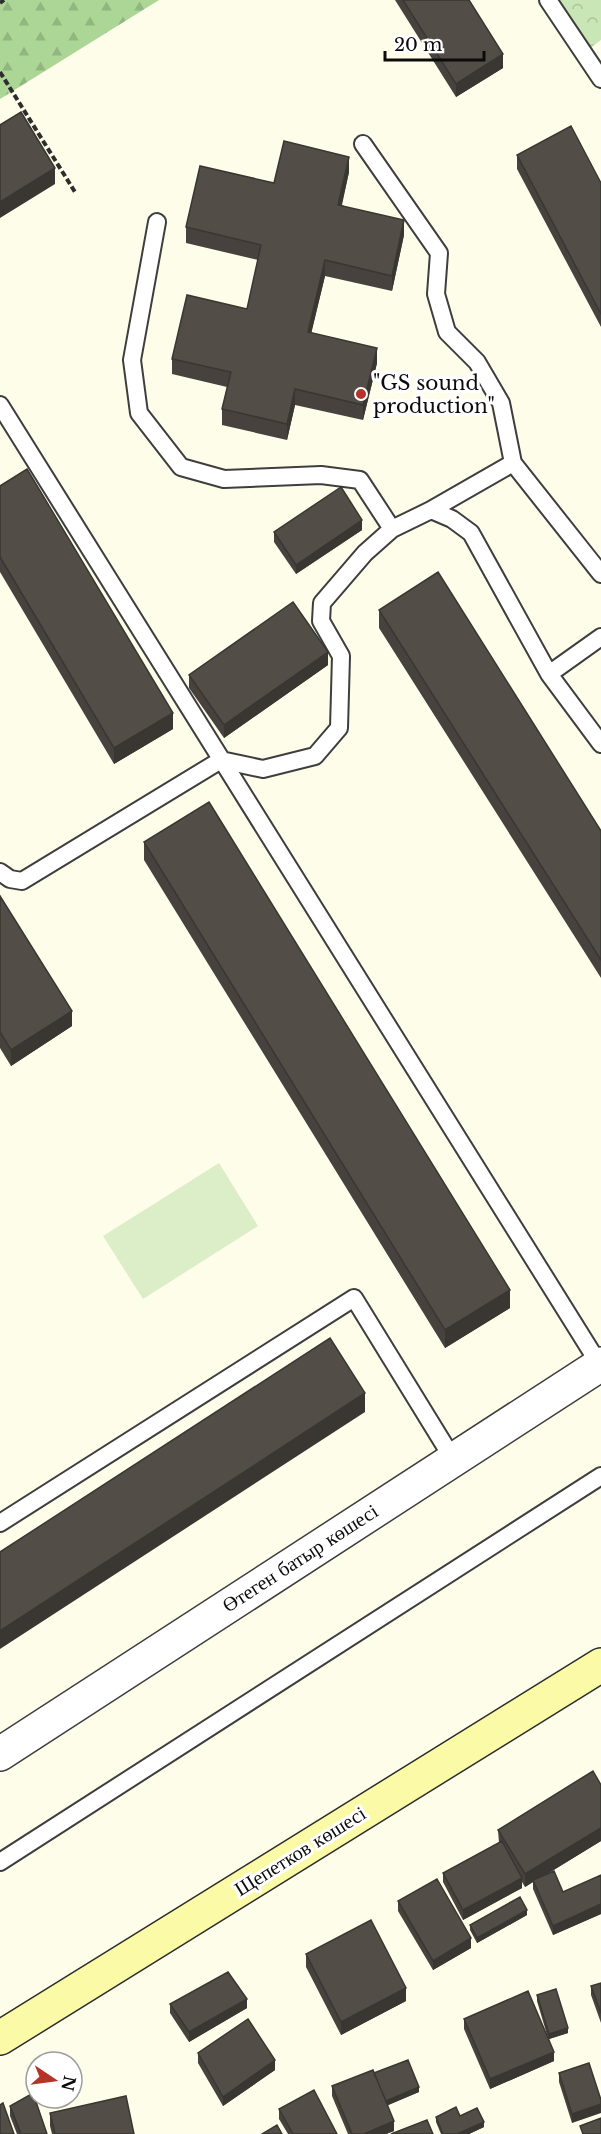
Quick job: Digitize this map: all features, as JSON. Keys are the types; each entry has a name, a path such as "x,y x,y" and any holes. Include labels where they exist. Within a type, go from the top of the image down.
{"main road":[{"name":"Щепетков көшесі","path":"0,2038 601,1665"}],"street":[{"name":"Өтеген батыр көшесі","path":"0,1754 601,1365"}],"lane":[{"path":"548,0 601,80"},
{"path":"363,144 439,253 436,294 447,332 477,362 501,403 513,463 601,574"},
{"path":"157,222 132,360 139,413 182,467 224,479 321,475 360,480 392,529"},
{"path":"0,405 601,1365"},
{"path":"0,872 10,879 22,881 221,760 263,769 315,756 339,728 341,656 321,621 322,603 365,553 392,529 431,510 513,463"},
{"path":"431,510 452,519 471,533 549,674 601,744"},
{"path":"549,674 601,637"},
{"path":"0,1523 354,1298 453,1459"},
{"path":"0,1862 601,1476"}],"path":[{"path":"0,3 4,0"},
{"path":"0,72 75,192"}],"green space":[{"path":"0,0 159,0 0,99"},
{"path":"557,0 601,0 601,40 589,49"},
{"path":"219,1163 258,1226 143,1299 103,1236"}],"building":[{"path":"403,0 469,0 503,54 456,84"},
{"path":"21,112 55,168 0,202 0,125"},
{"path":"571,126 601,183 601,314 517,155"},
{"path":"284,141 349,157 338,205 404,220 392,276 325,260 308,332 377,348 363,405 295,389 287,424 222,409 231,372 172,359 187,295 247,309 261,245 186,227 200,166 274,183"},
{"path":"27,469 173,713 114,748 0,557 0,486"},
{"path":"341,487 362,520 296,565 274,532"},
{"path":"438,572 601,831 601,960 379,610"},
{"path":"293,602 328,652 224,725 189,675"},
{"path":"209,802 510,1290 445,1330 144,842"},
{"path":"0,896 72,1011 11,1050 0,1032"},
{"path":"330,1338 365,1393 0,1631 0,1552"},
{"path":"593,1771 601,1785 601,1828 525,1874 498,1830"},
{"path":"502,1841 522,1878 463,1910 443,1873"},
{"path":"554,1871 563,1892 601,1875 601,1904 553,1926 533,1880"},
{"path":"437,1879 471,1938 433,1961 398,1901"},
{"path":"520,1897 527,1910 477,1938 470,1925"},
{"path":"371,1920 406,1988 341,2022 306,1954"},
{"path":"228,1972 247,1999 189,2032 170,2004"},
{"path":"601,1983 601,2013 591,1986"},
{"path":"556,1989 568,2028 549,2034 537,1995"},
{"path":"528,1991 554,2052 490,2079 464,2019"},
{"path":"248,2019 275,2060 223,2097 198,2053"},
{"path":"408,2060 419,2087 386,2101 374,2073"},
{"path":"589,2063 601,2104 572,2114 559,2073"},
{"path":"373,2070 394,2121 364,2134 352,2134 332,2086"},
{"path":"314,2090 337,2134 293,2134 279,2109"},
{"path":"126,2096 134,2134 55,2134 50,2113 63,2110 84,2110 84,2105"},
{"path":"24,2098 24,2110 39,2110 47,2134 21,2134 10,2106"},
{"path":"3,2103 14,2134 0,2134 0,2105"},
{"path":"456,2107 460,2116 477,2108 484,2122 457,2134 443,2134 436,2117"},
{"path":"601,2118 601,2134 583,2134 580,2126"},
{"path":"427,2120 433,2134 391,2134"},
{"path":"277,2125 282,2134 262,2134"}],"place":[{"name":"\"GS sound production\"","path":"361,394"}]}
